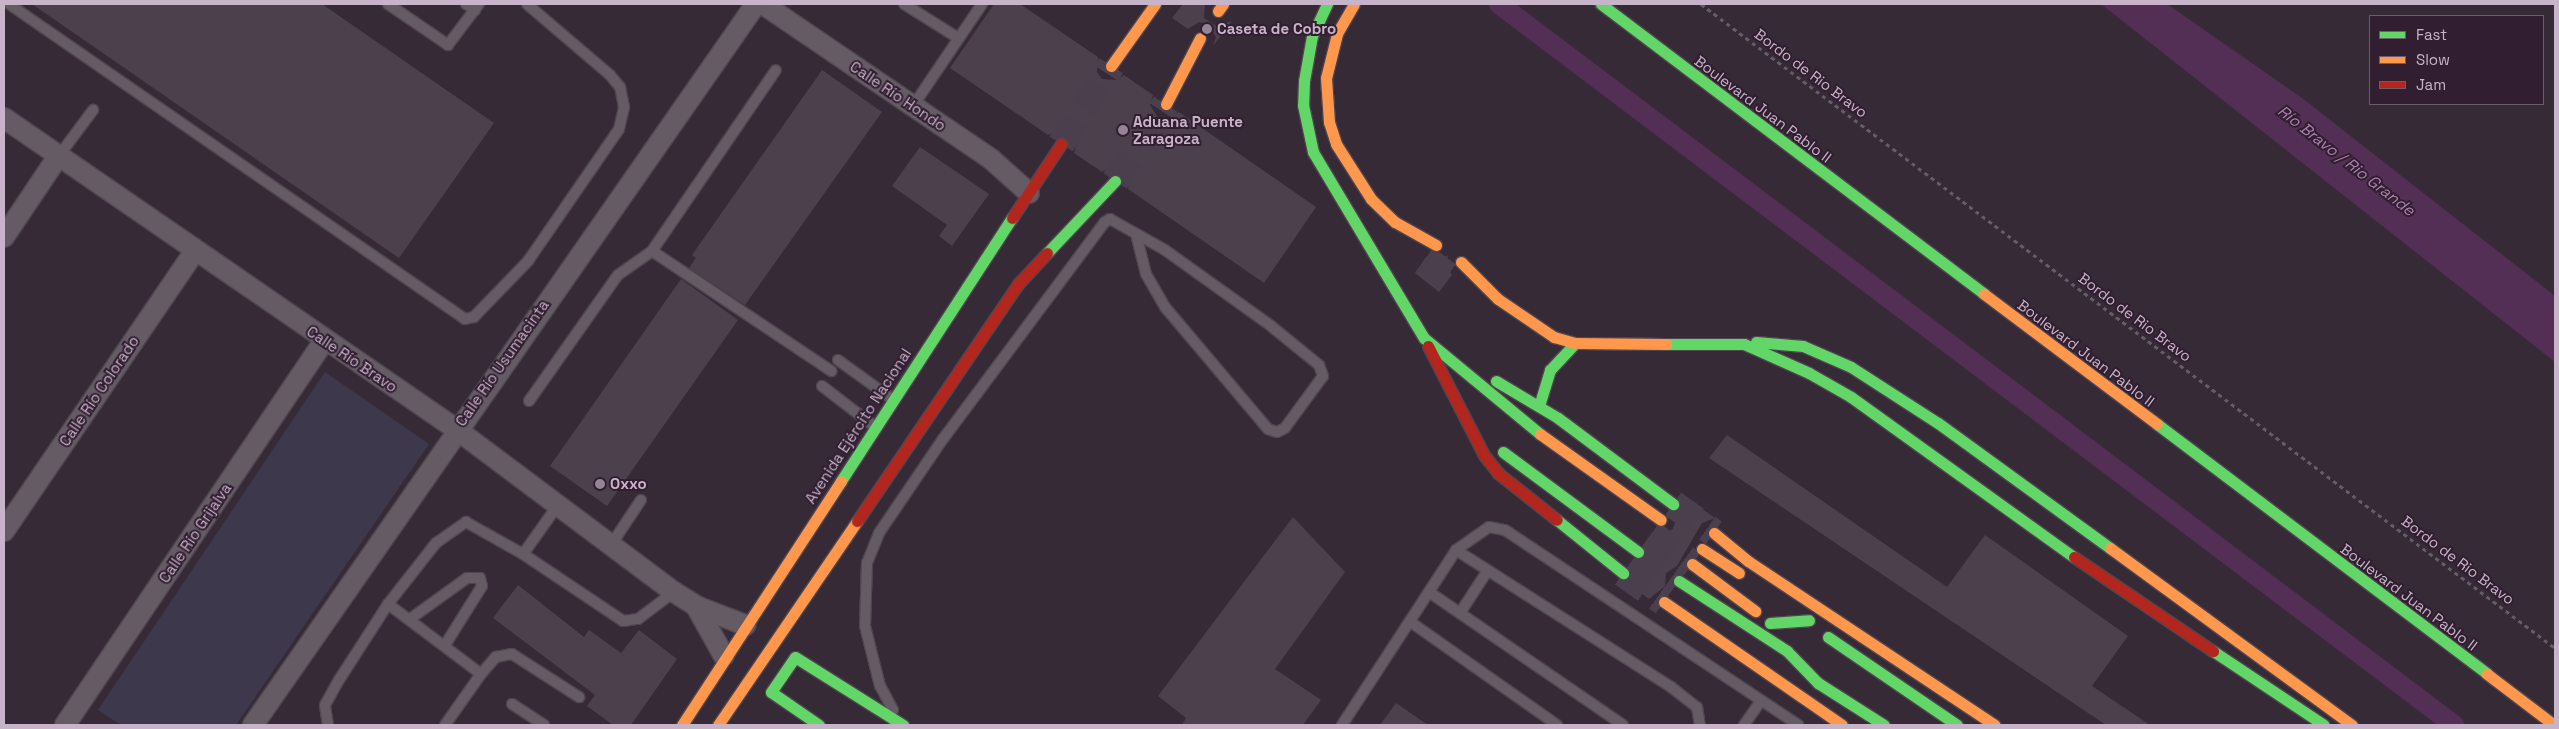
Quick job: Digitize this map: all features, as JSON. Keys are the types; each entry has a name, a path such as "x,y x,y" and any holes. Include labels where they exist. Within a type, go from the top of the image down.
{"main road":[{"path":"1111,66 1155,4"},
{"path":"1327,4 1312,36 1304,81 1303,105 1314,152 1424,338 1484,455 1498,473 1623,573"},
{"path":"1354,4 1330,56 1326,78 1329,122 1345,164 1419,252"},
{"name":"Boulevard Juan Pablo II","path":"1600,4 2554,725"},
{"path":"1166,104 1200,38"},
{"name":"Avenida Ejército Nacional","path":"682,725 724,656 874,426 1061,144"},
{"path":"718,725 1019,283 1115,181"},
{"path":"1395,222 1436,245"},
{"path":"1461,262 1498,300"},
{"path":"1466,286 1498,300 1554,337 1575,343 1744,344 1787,342 1851,367 1938,423 2352,725"},
{"path":"1424,338 1539,406 1673,504"},
{"path":"1424,338 1488,410"},
{"path":"1424,338 1490,435 1514,462 1638,552"},
{"path":"1424,338 1544,437 1661,520"},
{"path":"1539,406 1550,370 1575,343"},
{"path":"1744,344 1851,397 2121,590 2324,725"},
{"path":"1714,533 1748,561 1995,725"},
{"path":"1702,549 1752,581"},
{"path":"1692,564 1770,623 1787,651 1818,683 1884,725"},
{"path":"1679,581 1787,651"},
{"path":"1664,602 1842,725"},
{"path":"1794,608 1957,725"},
{"path":"1770,623 1809,620"},
{"path":"697,725 749,643 745,625"},
{"path":"819,725 771,692 795,657 901,724"}],"street":[{"name":"Calle Río Usumacinta","path":"253,725 456,429 756,4"},
{"name":"Calle Río Hondo","path":"763,4 991,159 1029,193"},
{"name":"Calle Río Bravo","path":"4,118 57,158 456,429 674,592 696,606 745,625"},
{"path":"4,236 57,158"},
{"name":"Calle Río Colorado","path":"4,531 195,251"},
{"name":"Calle Río Grijalva","path":"65,725 324,341"},
{"name":"Calle Río Bravo","path":"696,606 724,656"}],"lane":[{"path":"8,4 465,319 474,317 528,261 614,137 624,107 620,87 610,75 527,4"},
{"path":"388,4 448,45 474,6"},
{"path":"904,4 958,38"},
{"path":"913,106 982,4"},
{"path":"529,401 618,275 652,250 776,70"},
{"path":"57,158 93,110"},
{"path":"901,724 880,686 865,626 867,563 879,533 943,439 1104,222 1110,219 1137,237 1165,250 1321,368 1323,376 1281,431 1268,429 1165,306 1146,274 1137,237"},
{"path":"652,250 830,371"},
{"path":"838,360 893,400"},
{"path":"822,386 874,426"},
{"path":"611,545 641,500"},
{"path":"523,554 558,505"},
{"path":"328,725 325,705 388,604 436,543 461,524 473,524 523,554 623,621 638,619 674,592"},
{"path":"1342,725 1412,623 1456,550 1489,527 1505,530 1798,725"},
{"path":"1456,550 1671,687 1697,707 1700,725"},
{"path":"1460,614 1488,570"},
{"path":"410,618 467,578 480,578 482,586 445,645"},
{"path":"1429,592 1623,725"},
{"path":"388,604 410,618 481,674"},
{"path":"1412,623 1557,725"},
{"path":"445,725 481,674 496,658 512,654 579,697"},
{"path":"1744,725 1761,701"},
{"path":"512,704 544,725"}],"path":[{"name":"Bordo de Rio Bravo","path":"1701,4 2555,648"}],"shaded area":[{"path":"325,372 429,444 236,725 121,725 98,710"}],"water":[{"name":"Río Bravo / Rio Grande","path":"2101,4 2167,4 2302,98 2555,296 2555,362"}],"building":[{"path":"32,4 322,4 494,123 399,258"},
{"name":"Aduana Puente Zaragoza","path":"994,4 1020,4 1098,57 1097,72 1102,79 1117,80 1124,75 1153,95 1150,105 1158,118 1167,120 1179,112 1316,207 1264,283 1128,189 1130,177 1125,169 1111,166 1102,172 1074,153 1077,144 1070,131 1061,128 1048,135 950,68"},
{"path":"1183,4 1205,4 1204,18 1216,26 1232,21 1213,46 1216,37 1208,24 1199,22 1188,29 1172,18"},
{"path":"822,70 882,112 745,305 689,268 696,258 692,255"},
{"path":"920,147 989,194 952,246 939,236 947,225 892,186"},
{"path":"1448,255 1446,266 1452,275 1439,292 1415,273 1426,257 1437,261"},
{"path":"681,279 738,320 607,506 550,466"},
{"path":"1727,435 1947,587 1985,535 2128,636 2092,686 2150,725 2106,725 1709,458"},
{"path":"1688,499 1715,518 1702,523 1677,566 1666,573 1665,586 1649,599 1631,586 1638,567 1650,562 1653,554 1647,539 1652,533 1660,536 1673,529 1676,519 1686,513"},
{"path":"1293,517 1345,572 1275,669 1321,700 1303,725 1182,725 1186,718 1158,696"},
{"path":"518,585 584,637 589,630 621,653 639,630 677,659 631,725 613,725 587,706 595,695 493,618"},
{"path":"1396,703 1428,725 1380,725"}],"waterway":[{"path":"1499,4 2454,725"}],"tunnel":[{"path":"1061,144 1111,66"},
{"path":"1115,181 1166,104"},
{"path":"1425,259 1450,277"},
{"path":"1673,504 1714,533"},
{"path":"1651,534 1692,564"},
{"path":"1638,552 1679,581"},
{"path":"1623,573 1664,602"}],"traffic: fast":[{"path":"1327,4 1312,36 1304,81 1303,105 1313,152 1424,338 1540,434"},
{"path":"1601,4 1984,294"},
{"path":"1047,253 1115,181"},
{"path":"841,481 1012,218"},
{"path":"1756,342 1803,346 1851,367 1938,423 2110,548"},
{"path":"1539,406 1550,370 1575,343"},
{"path":"1666,344 1744,344 1809,373 1851,397 2074,557"},
{"path":"1496,381 1558,418 1673,504"},
{"path":"2157,424 2487,674"},
{"path":"1503,452 1638,552"},
{"path":"1557,520 1623,573"},
{"path":"1679,581 1787,651 1818,683 1884,725"},
{"path":"1770,623 1809,620"},
{"path":"1828,637 1957,725"},
{"path":"2213,651 2324,725"},
{"path":"819,725 771,692 795,657 903,725"}],"traffic: slow":[{"path":"1111,66 1155,4"},
{"path":"1218,11 1223,4"},
{"path":"1354,4 1337,34 1326,78 1329,122 1336,144 1371,199 1395,222 1436,245"},
{"path":"1166,104 1200,38"},
{"path":"1461,262 1498,299 1554,337 1575,343 1666,344"},
{"path":"1984,294 2157,424"},
{"path":"1540,434 1661,520"},
{"path":"682,725 841,481"},
{"path":"718,725 857,521"},
{"path":"1714,533 1748,561 1995,725"},
{"path":"2110,548 2352,725"},
{"path":"1702,549 1739,573"},
{"path":"1692,564 1755,611"},
{"path":"1664,602 1842,725"},
{"path":"2487,674 2554,725"}],"traffic: jam":[{"path":"1012,218 1061,144"},
{"path":"857,521 1019,283 1047,253"},
{"path":"1428,346 1484,455 1498,473 1557,520"},
{"path":"2074,557 2213,651"}],"place":[{"name":"Caseta de Cobro","path":"1207,29"},
{"name":"Aduana Puente Zaragoza","path":"1123,130"},
{"name":"Oxxo","path":"600,484"}]}
